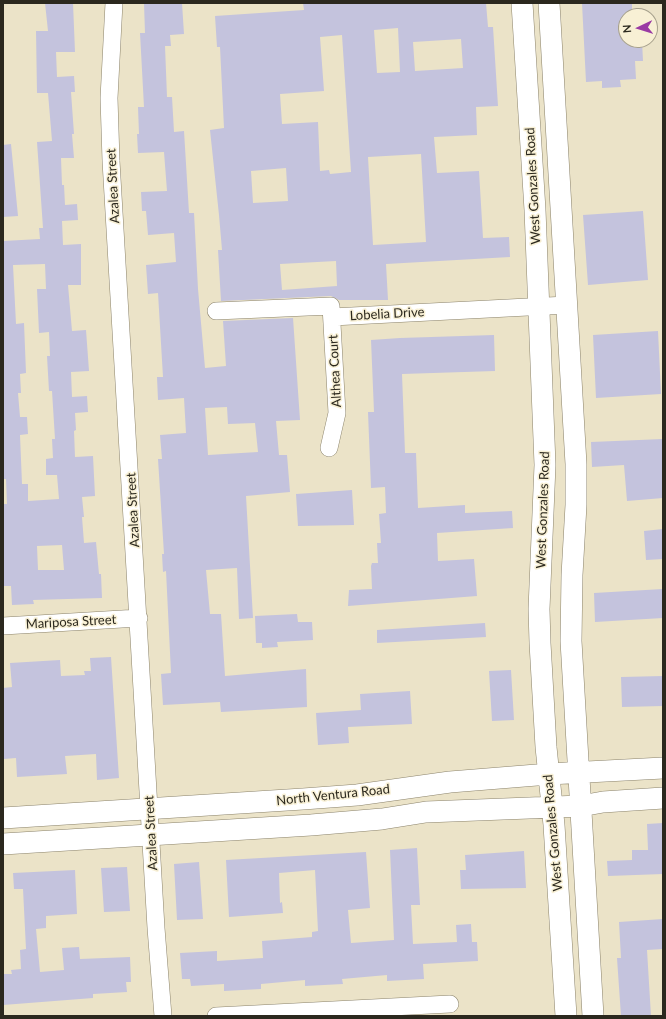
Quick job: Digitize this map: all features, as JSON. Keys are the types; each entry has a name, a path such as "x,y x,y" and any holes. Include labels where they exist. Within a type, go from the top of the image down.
{"main road":[{"name":"West Gonzales Road","path":"522,3 540,306 545,475 539,609 540,643 566,1016"},
{"name":"West Gonzales Road","path":"549,3 576,464 571,641 593,1016"},
{"name":"North Ventura Road","path":"3,818 357,795 430,783 549,774 663,768"},
{"name":"North Ventura Road","path":"3,844 382,819 426,812 581,806 603,802 663,798"}],"street":[{"name":"Azalea Street","path":"114,3 109,98 111,161 163,1016"},
{"name":"Lobelia Drive","path":"216,311 331,306 332,317 567,305"},
{"name":"Althea Court","path":"329,448 337,413 332,317"},
{"name":"Mariposa Street","path":"3,626 139,618"},
{"path":"216,1016 450,1004"}],"building":[{"path":"45,3 73,3 75,52 56,52 57,77 74,76 75,92 71,92 74,158 61,158 62,185 64,185 65,205 77,204 78,220 62,221 63,245 81,244 81,285 68,285 72,331 86,330 89,371 71,372 72,397 87,396 88,412 75,413 75,457 93,456 95,496 82,497 84,517 82,517 84,543 96,542 99,574 101,574 102,598 33,600 34,604 12,605 11,586 3,586 3,504 7,504 6,479 3,479 3,241 40,239 39,228 43,228 37,142 52,141 48,93 37,93 36,31 48,31","holes":["45,264 46,289 37,289 39,333 49,332 50,356 47,356 49,391 52,391 55,439 52,439 53,458 46,459 46,475 57,475 59,499 28,501 28,484 22,484 20,435 28,434 27,417 20,417 18,393 21,393 20,374 26,373 24,323 16,324 13,265","62,545 64,570 38,570 37,546"]},
{"path":"144,3 182,3 184,34 170,35 171,46 165,46 167,97 172,97 174,132 184,131 189,213 194,213 198,289 205,368 226,366 223,321 293,318 300,420 276,421 279,455 287,455 290,492 246,496 253,618 239,619 237,568 206,570 210,614 221,614 225,676 306,669 307,707 221,712 220,702 163,705 161,674 171,673 166,571 163,572 162,554 164,554 158,459 162,459 160,435 186,433 184,398 158,400 157,377 163,377 158,293 148,294 146,265 176,262 174,233 148,235 146,211 142,211 141,192 167,191 164,152 138,153 138,107 144,107 140,33 145,33","holes":["227,407 228,424 255,423 258,452 208,455 205,408"]},
{"path":"303,3 486,3 488,27 493,27 498,106 476,107 477,135 434,137 437,173 479,171 483,238 509,237 510,257 386,264 388,300 339,300 331,296 221,301 218,250 222,250 210,130 224,128 220,47 217,47 215,16 304,10","holes":["398,28 400,72 377,73 374,30","342,35 351,172 330,174 329,170 320,171 318,122 282,124 280,94 324,91 320,37","461,39 463,68 415,71 413,42","421,154 426,242 373,245 368,157","286,168 288,201 253,203 251,171","336,261 337,286 282,290 280,264"]},
{"path":"582,3 632,3 632,8 618,8 618,48 642,48 643,61 635,61 636,79 620,80 621,87 602,88 602,81 586,82"},
{"path":"11,144 18,216 3,217 3,145"},
{"path":"643,211 648,280 588,285 583,215"},
{"path":"658,331 661,394 596,398 593,335"},
{"path":"494,335 495,371 402,374 405,453 416,453 418,508 465,505 465,513 512,511 513,528 437,533 438,561 474,559 477,596 348,606 349,590 372,589 371,566 372,563 378,563 377,543 381,543 379,514 386,513 385,487 371,488 368,412 374,412 371,340"},
{"path":"663,439 663,498 627,501 624,465 592,467 591,442"},
{"path":"352,490 354,525 298,526 296,494"},
{"path":"663,529 663,559 646,560 644,531"},
{"path":"663,589 663,618 595,622 594,593"},
{"path":"297,614 298,622 312,622 313,640 277,642 278,647 262,648 262,643 256,643 255,616"},
{"path":"485,623 486,637 377,643 377,630"},
{"path":"111,657 119,778 97,780 96,754 65,756 67,774 17,777 16,758 4,759 3,688 12,687 10,663 60,660 61,676 85,675 84,671 91,671 90,658"},
{"path":"511,670 514,720 492,721 489,671"},
{"path":"663,676 663,706 622,707 621,677"},
{"path":"410,691 412,724 348,727 349,743 318,745 316,713 361,710 360,694"},
{"path":"663,823 663,874 608,876 607,861 632,860 632,850 648,850 647,824"},
{"path":"417,848 420,905 411,905 413,944 457,942 456,925 471,924 472,942 477,942 478,961 423,964 424,979 387,981 387,975 342,979 343,984 305,986 305,980 261,984 261,989 224,991 224,984 191,986 190,979 182,979 180,953 217,951 217,961 263,958 262,941 312,937 312,932 318,931 315,870 279,873 280,903 282,902 283,913 229,917 226,860 366,852 370,908 348,910 351,943 394,940 390,850"},
{"path":"524,851 526,888 461,889 460,870 466,870 465,855"},
{"path":"199,862 203,919 177,920 174,864"},
{"path":"127,867 130,911 104,912 101,868"},
{"path":"75,870 77,914 46,916 46,928 36,929 40,972 64,970 62,948 79,947 80,959 130,957 131,982 126,982 127,992 93,994 93,998 3,1005 3,974 12,974 11,970 21,969 20,950 26,949 23,889 14,889 13,873"},
{"path":"663,919 663,949 647,950 651,1016 621,1016 617,958 621,958 619,922"}]}
